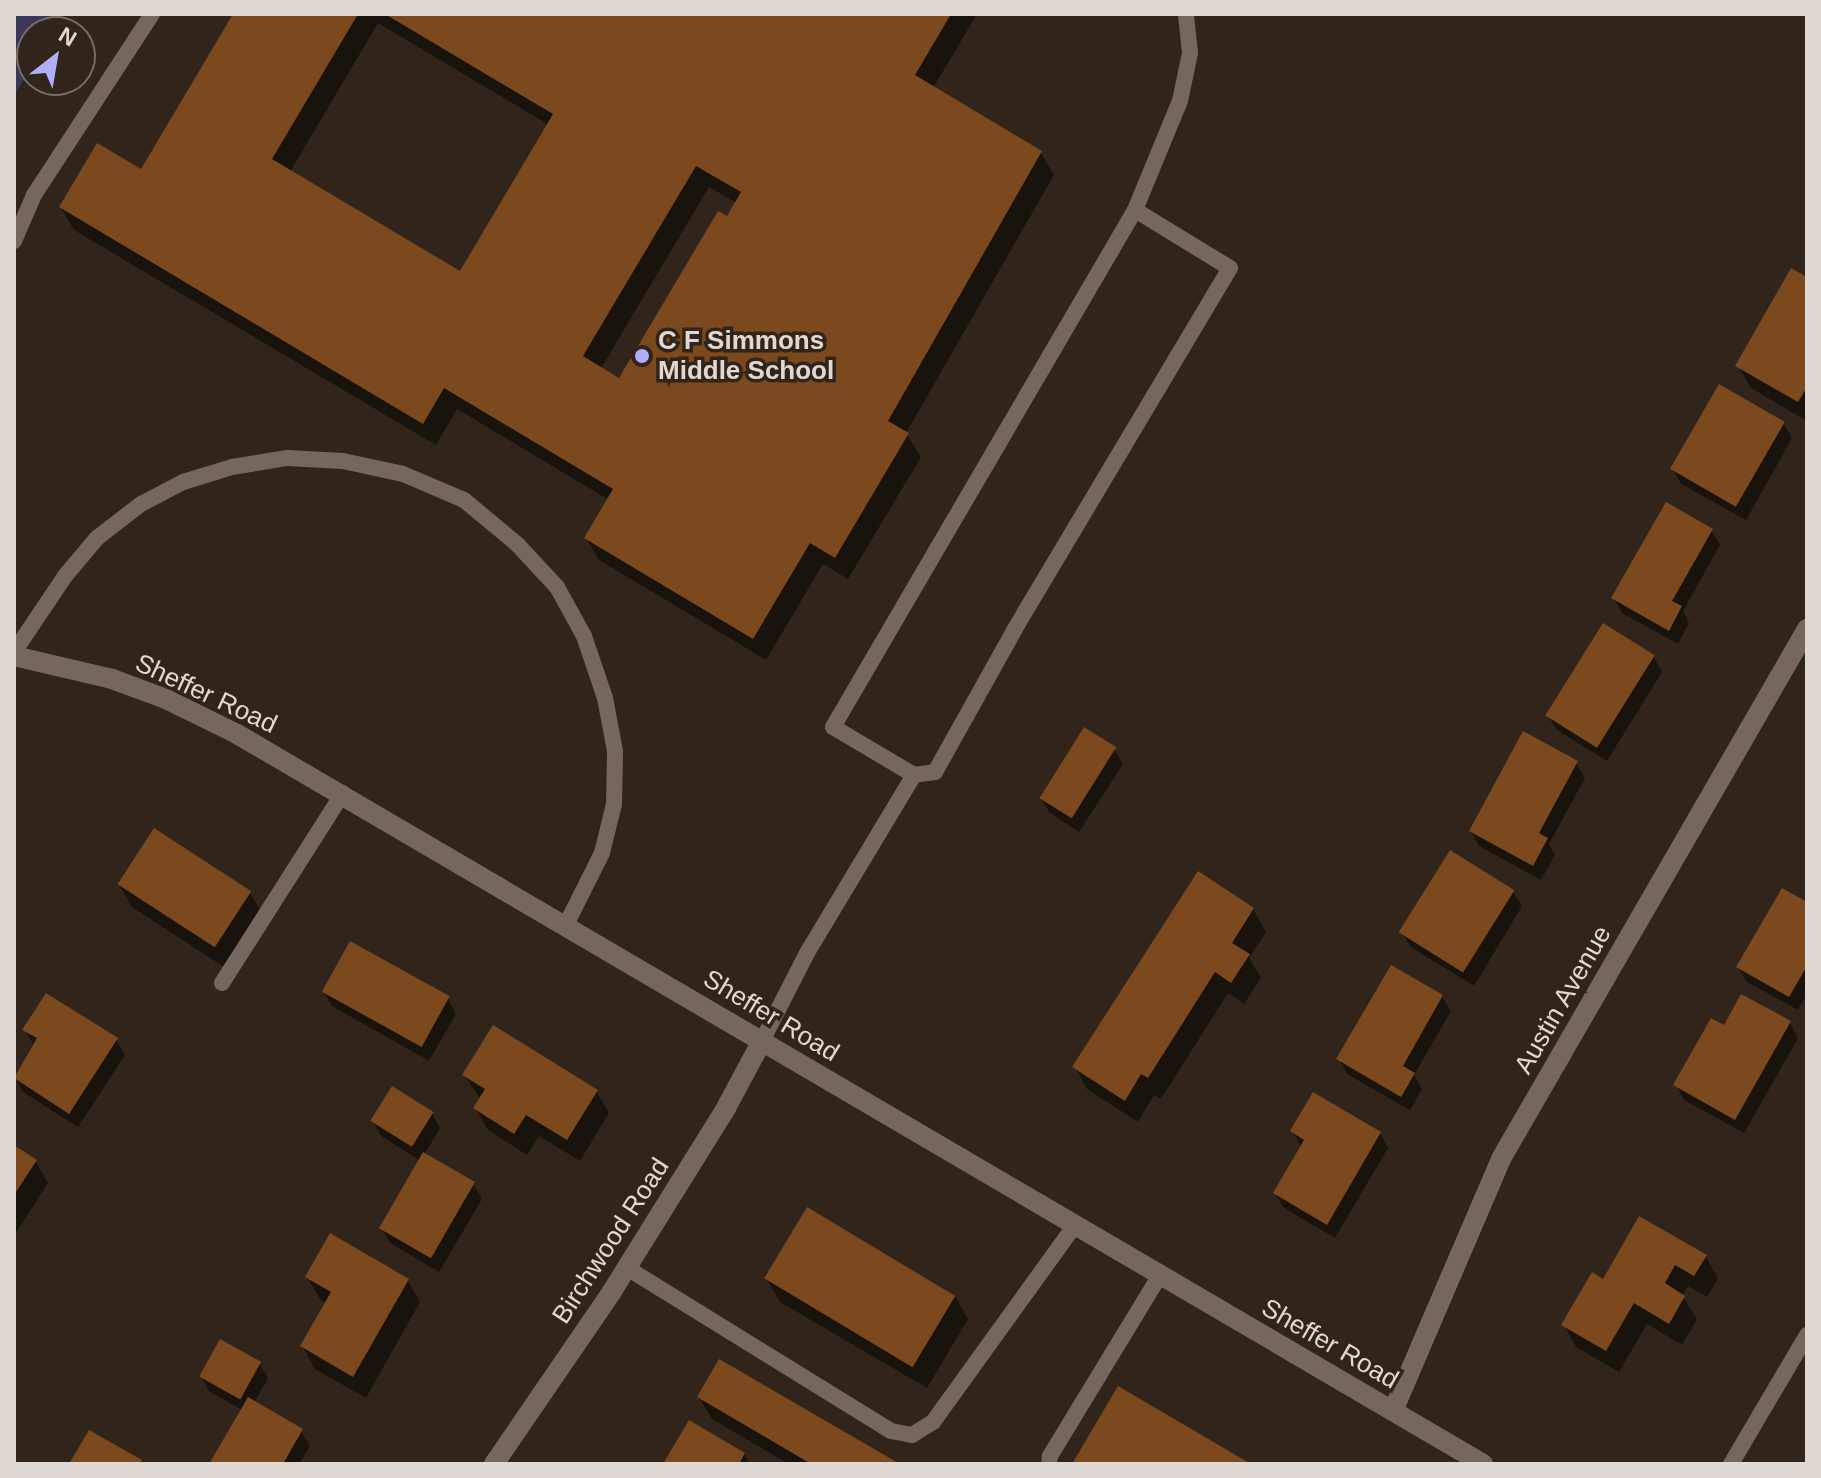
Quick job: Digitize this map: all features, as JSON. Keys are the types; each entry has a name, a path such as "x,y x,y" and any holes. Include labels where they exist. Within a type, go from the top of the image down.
{"street":[{"name":"Austin Avenue","path":"1393,1411 1502,1157 1807,629"},
{"name":"Sheffer Road","path":"14,654 71,667 166,699 343,793 1480,1463"},
{"name":"Birchwood Road","path":"494,1464 627,1268 762,1041"}],"lane":[{"path":"14,241 34,195 152,14"},
{"path":"1135,210 1230,268 1015,629 935,772 914,775 833,727 1135,210 1180,101 1190,53 1186,14"},
{"path":"14,654 65,576 97,538 141,504 183,482 232,467 287,458 343,461 403,474 464,500 517,544 557,587 584,636 605,698 615,751 614,804 602,853 566,925"},
{"path":"762,1041 807,953 914,775"},
{"path":"222,983 343,793"},
{"path":"627,1268 891,1431 912,1435 933,1422 1075,1225"},
{"path":"1049,1464 1050,1456 1160,1275"},
{"path":"1731,1464 1807,1335"}],"shaded area":[{"path":"14,14 62,14 16,16 14,96"}],"building":[{"path":"233,14 358,14 272,159 460,271 553,114 385,14 951,14 915,75 1042,151 888,421 909,433 835,558 810,543 753,639 584,538 613,489 444,388 423,424 59,207 97,143 141,169","holes":["696,166 741,192 727,216 718,211 619,378 583,356"]},
{"path":"1791,268 1807,277 1807,387 1798,402 1735,366"},
{"path":"1719,384 1785,422 1736,507 1670,469"},
{"path":"1666,502 1713,529 1672,601 1682,606 1669,631 1611,598"},
{"path":"1603,623 1655,655 1597,748 1545,715"},
{"path":"1084,727 1116,747 1072,818 1039,798"},
{"path":"1523,731 1578,761 1539,833 1548,838 1533,866 1469,831"},
{"path":"154,828 251,891 215,947 118,884"},
{"path":"1450,850 1514,890 1463,973 1399,932"},
{"path":"1198,871 1254,908 1232,943 1250,954 1231,983 1215,972 1148,1078 1141,1074 1125,1101 1072,1067"},
{"path":"1782,888 1807,902 1807,966 1789,997 1736,967"},
{"path":"350,941 450,996 422,1047 322,992"},
{"path":"1391,965 1443,995 1403,1066 1415,1073 1401,1097 1336,1059"},
{"path":"46,993 118,1038 69,1114 14,1078 37,1038 22,1030"},
{"path":"1741,994 1791,1021 1735,1120 1673,1085 1711,1018 1724,1025"},
{"path":"493,1025 598,1090 567,1140 526,1115 514,1134 473,1108 485,1089 462,1075"},
{"path":"392,1086 434,1112 412,1147 370,1121"},
{"path":"1313,1092 1381,1132 1327,1225 1273,1193 1304,1140 1290,1131"},
{"path":"14,1145 37,1160 14,1195"},
{"path":"423,1152 475,1182 431,1258 379,1228"},
{"path":"807,1207 955,1296 913,1367 764,1278"},
{"path":"1639,1216 1707,1255 1694,1276 1675,1265 1665,1283 1685,1296 1669,1324 1634,1303 1606,1351 1561,1325 1592,1272 1603,1279"},
{"path":"330,1233 409,1279 353,1377 300,1346 331,1292 305,1277"},
{"path":"220,1339 261,1362 240,1399 199,1377"},
{"path":"719,1359 900,1464 811,1464 697,1397"},
{"path":"1118,1386 1251,1464 1072,1464"},
{"path":"248,1397 303,1429 283,1464 209,1464"},
{"path":"689,1420 745,1453 739,1464 663,1464"},
{"path":"89,1430 142,1460 140,1464 69,1464"}],"place":[{"name":"C F Simmons Middle School","path":"642,356"}]}
